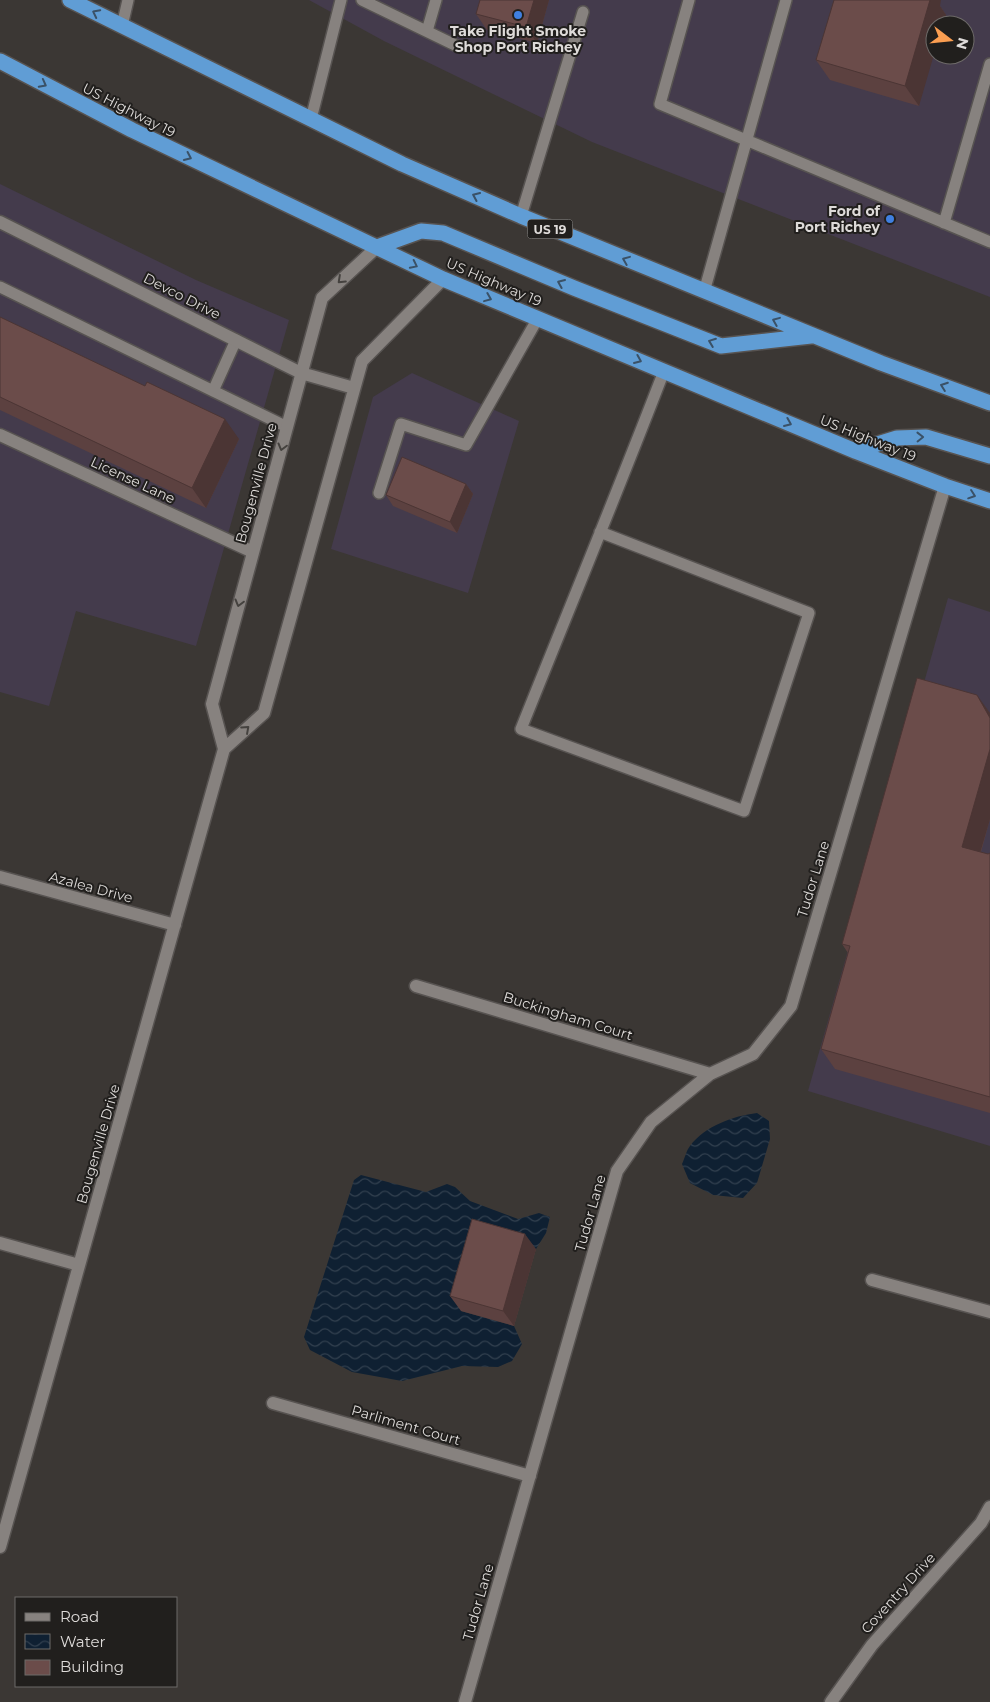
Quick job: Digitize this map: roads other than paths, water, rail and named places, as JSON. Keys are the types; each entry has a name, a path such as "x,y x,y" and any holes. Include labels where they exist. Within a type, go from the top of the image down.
{"highway":[{"name":"US 19","path":"70,0 402,164 521,216 812,336 990,403"},
{"name":"US Highway 19","path":"0,61 132,130 443,279 856,451 945,486 990,501"},
{"path":"377,247 421,230 443,233 574,288 721,346 812,336"},
{"path":"856,451 897,438 926,436 990,456"}],"street":[{"name":"Devco Drive","path":"0,222 301,373 354,388"},
{"name":"Bougenville Drive","path":"0,1547 224,748 212,704 322,298 377,247"},
{"path":"224,748 264,714 362,361 443,279"},
{"name":"License Lane","path":"0,435 253,552"},
{"name":"Tudor Lane","path":"465,1702 617,1171 651,1122 710,1074 753,1054 791,1006 945,486"},
{"name":"Azalea Drive","path":"0,877 174,925"},
{"name":"Buckingham Court","path":"416,986 710,1074"},
{"path":"0,1243 79,1265"},
{"path":"872,1280 990,1312"},
{"name":"Parliment Court","path":"273,1403 530,1476"},
{"name":"Coventry Drive","path":"831,1702 872,1645 981,1523 990,1506"}],"lane":[{"path":"122,26 128,0"},
{"path":"310,119 341,0"},
{"path":"362,0 457,46"},
{"path":"427,31 436,0"},
{"path":"689,0 660,104 990,242"},
{"path":"704,292 786,0"},
{"path":"521,216 584,12"},
{"path":"944,223 990,64"},
{"path":"0,287 287,427"},
{"path":"378,493 402,424 466,445 538,318"},
{"path":"213,390 236,340"},
{"path":"600,532 809,613 744,811 522,729 600,532 629,462 664,371"}],"water":[{"path":"757,1113 769,1121 770,1139 757,1183 743,1198 713,1195 690,1183 682,1164 689,1148 696,1139 711,1128 729,1119"},
{"path":"361,1175 426,1192 447,1184 455,1187 470,1201 518,1219 539,1213 550,1217 546,1233 536,1249 482,1234 461,1311 514,1326 522,1344 512,1361 498,1367 462,1366 402,1381 352,1372 310,1350 304,1337 354,1180"}],"place":[{"name":"Take Flight Smoke Shop Port Richey","path":"518,15"},
{"name":"Ford of Port Richey","path":"890,219"}]}
